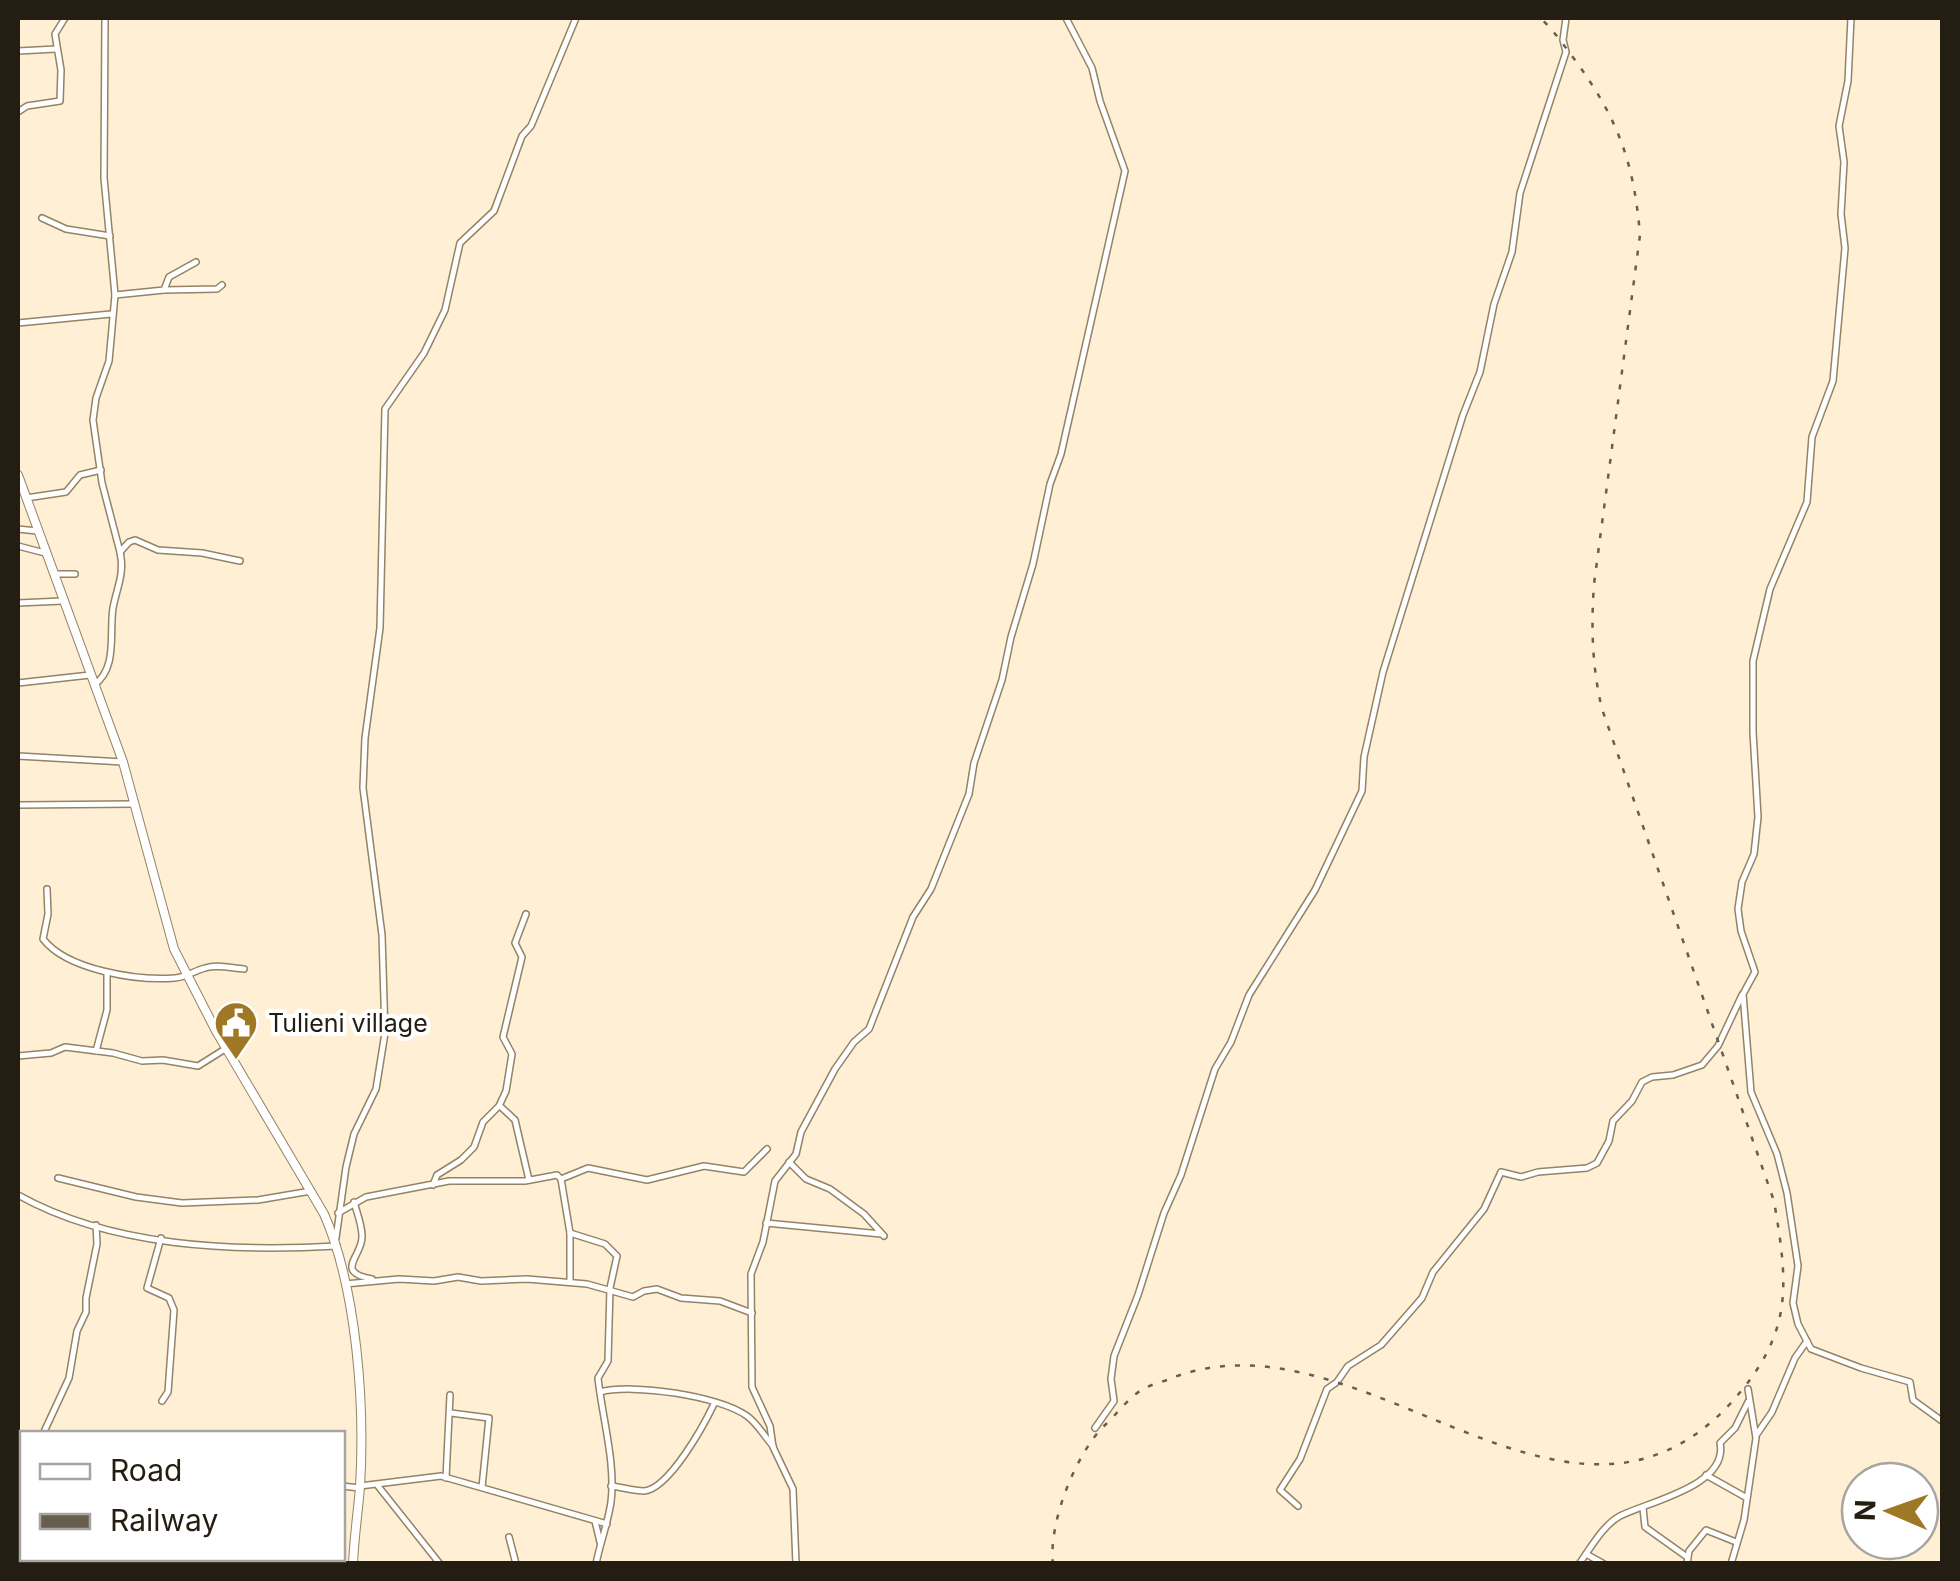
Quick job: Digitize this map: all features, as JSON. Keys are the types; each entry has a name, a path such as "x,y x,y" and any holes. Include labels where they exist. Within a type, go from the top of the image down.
{"street":[{"path":"18,112 27,106 60,100 61,70 54,34 65,18"},
{"path":"18,683 92,680 104,676 113,610 123,572 101,470 94,408 109,362 115,295 104,178 105,18"},
{"path":"336,1244 339,1199 354,1134 376,1089 385,1034 382,934 363,788 365,738 380,628 386,409 424,353 444,310 460,242 497,206 522,136 531,126 576,18"},
{"path":"773,1446 770,1426 752,1382 751,1274 772,1188 796,1154 801,1132 819,1096 854,1042 868,1031 912,917 932,889 969,794 974,764 1002,680 1050,484 1061,454 1124,171 1092,68 1066,18"},
{"path":"1095,1428 1114,1401 1114,1356 1181,1175 1214,1070 1250,992 1314,890 1362,792 1364,757 1383,672 1480,372 1494,304 1512,252 1520,192 1566,52 1566,18"},
{"path":"1298,1506 1280,1490 1300,1459 1327,1389 1348,1366 1382,1344 1422,1298 1433,1272 1484,1209 1501,1172 1521,1177 1587,1168 1597,1163 1608,1144 1613,1120 1632,1101 1642,1082 1702,1065 1718,1046 1734,1006 1754,972 1738,909 1742,882 1754,854 1758,817 1752,726 1753,662 1770,589 1807,502 1812,437 1834,375 1846,248 1841,214 1844,162 1839,126 1848,82 1851,18"},
{"path":"18,51 56,48"},
{"path":"42,218 64,229 110,236"},
{"path":"164,290 169,277 196,262"},
{"path":"115,295 216,289 222,285"},
{"path":"18,323 111,314"},
{"path":"26,498 62,494 80,476 101,470"},
{"path":"18,475 123,762 168,934 186,976 311,1191 336,1244 360,1390 360,1487 354,1564"},
{"path":"18,529 37,531"},
{"path":"120,552 136,540 158,550 240,561"},
{"path":"18,546 45,553"},
{"path":"53,575 75,574"},
{"path":"18,603 62,601"},
{"path":"18,756 123,762"},
{"path":"18,805 134,804"},
{"path":"48,889 44,942 60,955 107,972 162,978 186,976 212,966 244,969"},
{"path":"433,1185 438,1175 474,1147 483,1122 500,1106 508,1083 511,1049 503,1037 512,986 522,957 515,946 526,914"},
{"path":"96,1051 107,1010 107,972"},
{"path":"1744,993 1751,1095 1776,1150 1784,1180 1798,1271 1793,1307 1809,1346 1910,1382 1913,1400 1942,1421"},
{"path":"18,1056 62,1047 198,1066 226,1048"},
{"path":"500,1106 514,1120 529,1180"},
{"path":"561,1180 588,1168 647,1180 704,1166 744,1172 767,1148"},
{"path":"766,1223 882,1235 864,1214 830,1189 806,1179 789,1162"},
{"path":"338,1213 355,1202 433,1185 557,1175 570,1233 570,1282"},
{"path":"58,1178 136,1197 182,1203 258,1200 311,1191"},
{"path":"18,1195 49,1212 161,1238 261,1249 336,1244"},
{"path":"339,1199 355,1202"},
{"path":"355,1202 362,1236 352,1269 360,1277 374,1281"},
{"path":"44,1431 69,1378 77,1331 86,1312 96,1225"},
{"path":"570,1233 596,1239 616,1252 610,1288 608,1356 598,1378 607,1418 612,1486 596,1564"},
{"path":"161,1238 147,1288 169,1298 174,1310 168,1398 162,1401"},
{"path":"345,1284 458,1276 481,1281 570,1282 610,1288 633,1297 657,1290 681,1298 720,1302 752,1313"},
{"path":"1756,1434 1772,1412 1795,1358 1808,1341"},
{"path":"600,1392 656,1388 739,1411 750,1418 786,1468 795,1496 796,1564"},
{"path":"1731,1564 1747,1498 1756,1434 1748,1389"},
{"path":"446,1478 450,1395"},
{"path":"1579,1564 1610,1524 1621,1516 1678,1495 1705,1474 1719,1459 1720,1443 1735,1428 1748,1402"},
{"path":"612,1486 644,1491 658,1485 693,1446 714,1404"},
{"path":"450,1413 489,1418 482,1486"},
{"path":"1705,1474 1747,1498"},
{"path":"345,1486 378,1486 422,1476 446,1478 606,1524"},
{"path":"378,1486 440,1564"},
{"path":"1643,1508 1645,1527 1687,1560 1699,1536 1708,1529 1736,1542"},
{"path":"595,1521 600,1544"},
{"path":"508,1537 516,1564"},
{"path":"1586,1554 1604,1564"}],"railway":[{"path":"1053,1564 1055,1529 1066,1490 1094,1437 1133,1396 1172,1378 1243,1365 1316,1376 1531,1454 1600,1464 1666,1451 1730,1404 1751,1379 1776,1332 1783,1285 1774,1201 1602,709 1596,678 1594,584 1640,235 1633,185 1621,142 1602,102 1575,60 1540,18"}],"place":[{"name":"Tulieni village","path":"236,1061"}]}
